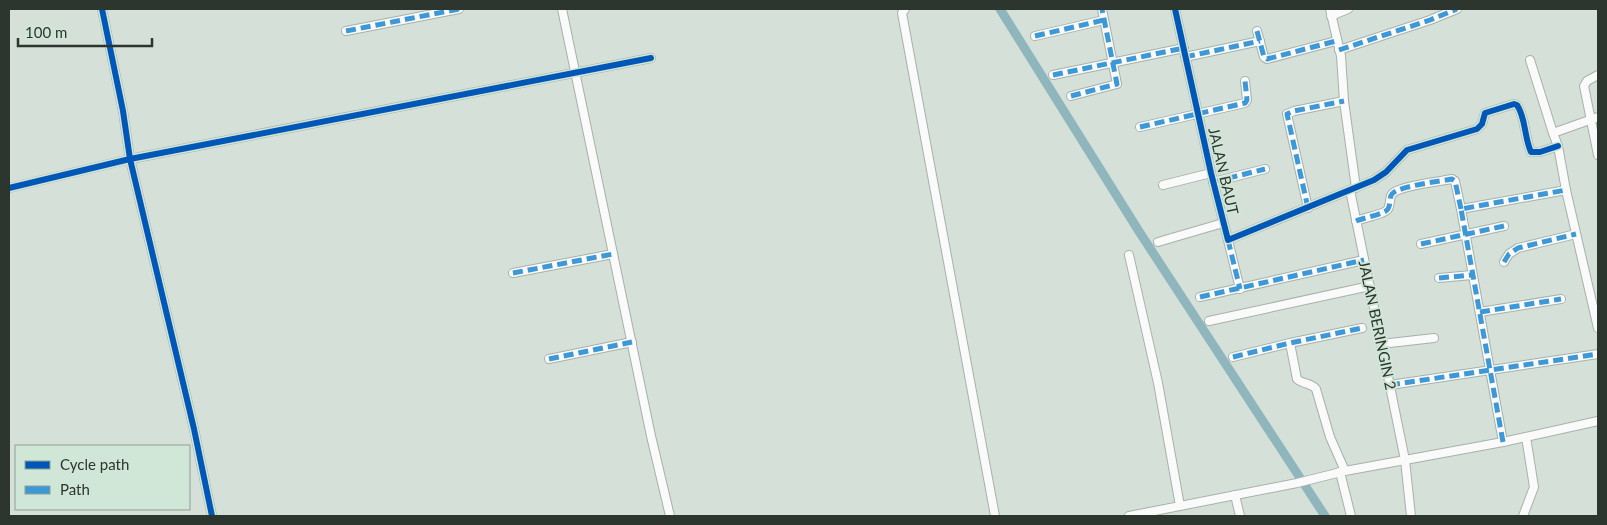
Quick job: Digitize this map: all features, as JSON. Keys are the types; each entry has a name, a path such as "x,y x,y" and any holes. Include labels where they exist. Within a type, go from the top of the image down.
{"street":[{"path":"102,9 123,111 130,159 194,429 212,516"},
{"path":"346,31 459,9"},
{"path":"562,9 577,73 651,436 670,516"},
{"path":"904,9 902,13 995,516"},
{"path":"1071,96 1117,84 1102,9"},
{"name":"JALAN BAUT","path":"1175,9 1213,182 1228,240 1374,180 1386,172 1407,150 1477,129 1482,124 1485,113 1514,104 1518,106 1520,111 1531,152 1540,152 1558,146"},
{"path":"1330,13 1348,9"},
{"path":"1339,50 1430,20 1457,9"},
{"name":"JALAN BERINGIN 2","path":"1330,13 1341,56 1356,221 1404,460 1411,516"},
{"path":"1035,36 1104,20"},
{"path":"1258,31 1264,57 1267,59 1336,41"},
{"path":"1185,57 1260,40"},
{"path":"1054,75 1184,48"},
{"path":"9,188 130,159 651,58"},
{"path":"1530,60 1558,146 1566,190 1598,328"},
{"path":"1598,75 1587,81 1584,86 1598,156"},
{"path":"1140,128 1245,103 1247,100 1245,81"},
{"path":"1308,208 1287,114 1344,102"},
{"path":"1553,133 1598,117"},
{"path":"1213,182 1265,168"},
{"path":"1162,185 1211,173"},
{"path":"1356,221 1386,211 1394,192 1410,187 1455,181 1503,442"},
{"path":"1461,209 1566,190"},
{"path":"1158,242 1223,223"},
{"path":"1421,244 1504,226"},
{"path":"1504,262 1509,254 1518,248 1576,234"},
{"path":"1228,240 1240,289"},
{"path":"513,273 614,254"},
{"path":"1129,255 1158,383 1180,506"},
{"path":"1200,297 1364,260"},
{"path":"1439,278 1472,275"},
{"path":"1209,321 1370,286"},
{"path":"1480,312 1561,300"},
{"path":"1233,357 1362,328"},
{"path":"1381,344 1434,338"},
{"path":"549,359 632,342"},
{"path":"1290,343 1297,379 1300,382 1314,386 1316,389 1342,472 1351,516"},
{"path":"1390,385 1598,354"},
{"path":"1129,516 1235,496 1342,472 1503,442 1598,421"},
{"path":"1523,516 1534,487 1526,437"},
{"path":"1235,496 1240,516"}],"waterway":[{"path":"1000,9 1140,233 1325,516"}],"marked path":[{"path":"346,31 459,9"},
{"path":"1071,96 1117,84 1102,9"},
{"path":"1339,50 1430,20 1457,9"},
{"path":"1035,36 1104,20"},
{"path":"1257,31 1264,57 1267,59 1336,41"},
{"path":"1185,57 1260,41"},
{"path":"1053,75 1184,48"},
{"path":"1140,127 1245,103 1247,100 1245,81"},
{"path":"1308,208 1287,114 1344,101"},
{"path":"1213,182 1265,169"},
{"path":"1356,221 1386,211 1389,207 1391,195 1396,191 1411,186 1452,179 1455,181 1461,209"},
{"path":"1503,442 1461,209 1566,190"},
{"path":"1421,244 1504,226"},
{"path":"1504,262 1509,254 1518,248 1576,234"},
{"path":"1228,240 1240,289"},
{"path":"513,273 613,254"},
{"path":"1200,297 1364,260"},
{"path":"1439,278 1472,275"},
{"path":"1480,312 1561,299"},
{"path":"1233,357 1362,328"},
{"path":"549,359 632,342"},
{"path":"1390,385 1598,354"}],"cycle path":[{"path":"102,9 123,111 130,159 194,429 212,516"},
{"path":"1175,9 1211,173 1228,240 1374,180 1386,172 1407,150 1477,129 1482,124 1485,113 1514,104 1520,110 1531,152 1540,152 1558,146"},
{"path":"9,188 130,159 651,58"}]}
